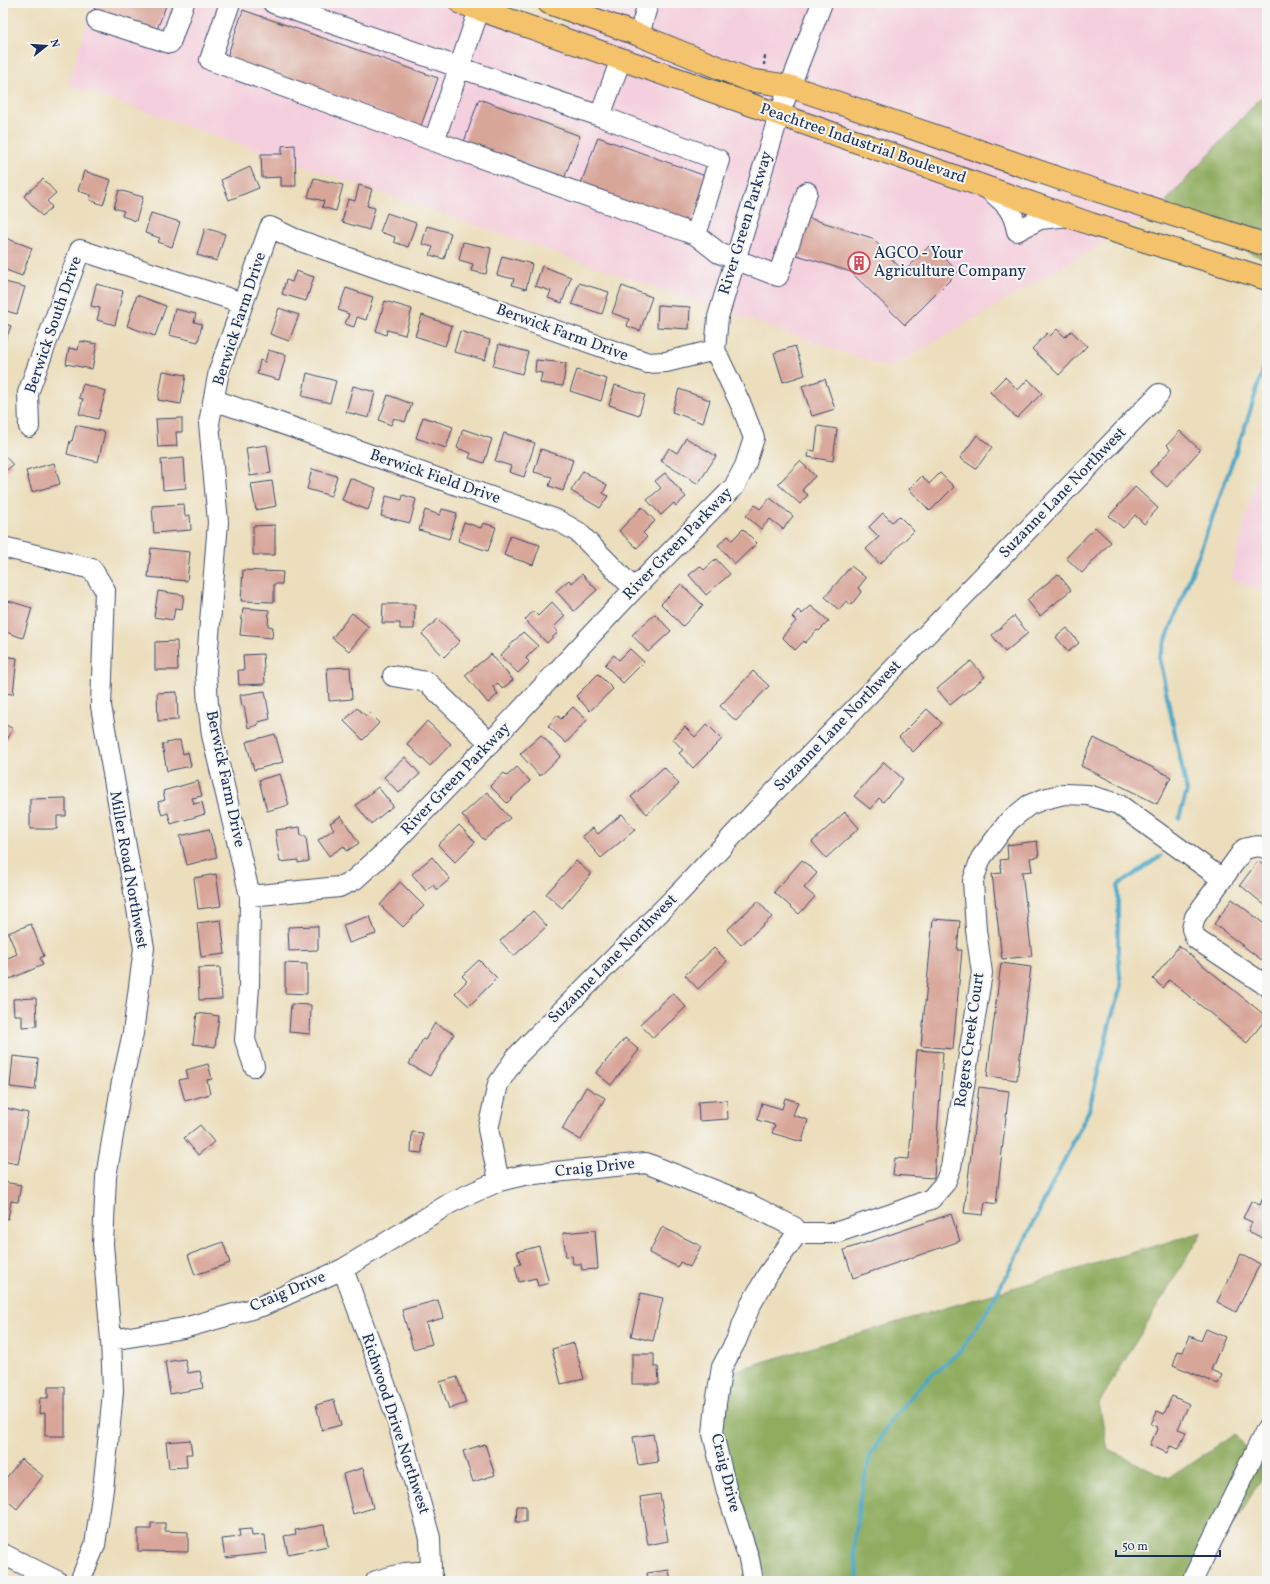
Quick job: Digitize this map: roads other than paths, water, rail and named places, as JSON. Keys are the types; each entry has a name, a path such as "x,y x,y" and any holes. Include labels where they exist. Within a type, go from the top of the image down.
{"highway":[{"name":"Peachtree Industrial Boulevard","path":"549,3 639,35 749,80 789,86 1064,180 1267,245"},
{"name":"Peachtree Industrial Boulevard","path":"470,6 1070,216 1267,279"}],"street":[{"path":"97,20 170,43 184,3"},
{"path":"230,3 210,60 696,235 719,253 778,276 807,192"},
{"path":"273,3 600,116 719,160 696,235"},
{"path":"639,35 648,3"},
{"name":"River Green Parkway","path":"250,896 339,887 354,880 384,853 490,743 634,589 734,487 745,466 754,438 742,407 715,350 718,318 789,86 822,3"},
{"path":"434,141 459,67 470,6"},
{"path":"600,116 621,59"},
{"path":"985,186 1008,206 1015,219 1017,231 1040,219 1070,216"},
{"name":"Berwick Farm Drive","path":"254,1066 245,1040 249,987 250,896 212,735 208,704 206,673 218,522 209,423 219,371 270,227 295,239 648,363 666,362 715,350"},
{"name":"Berwick South Drive","path":"29,427 28,392 80,250 243,302"},
{"name":"Suzanne Lane Northwest","path":"498,1181 488,1129 498,1084 516,1057 681,891 754,813 1159,394"},
{"name":"Berwick Field Drive","path":"214,400 557,520 578,532 634,589"},
{"name":"Miller Road Northwest","path":"3,547 92,569 105,590 101,706 144,948 134,1033 120,1087 106,1177 103,1244 111,1340 113,1391 103,1488 95,1546 80,1581"},
{"path":"393,676 427,682 490,743"},
{"name":"Rogers Creek Court","path":"794,1233 835,1233 931,1199 945,1183 951,1167 982,972 976,930 973,881 981,858 1009,821 1029,805 1044,799 1064,794 1088,794 1118,804 1222,880"},
{"path":"1267,849 1264,846 1254,846 1244,849 1195,917 1192,929 1196,939 1267,986"},
{"name":"Craig Drive","path":"111,1340 184,1328 262,1306 343,1269 452,1202 498,1181 524,1174 646,1163 749,1204 794,1227 794,1238 768,1274 750,1306 736,1341 722,1367 716,1403 713,1434 728,1492 749,1559 753,1581"},
{"name":"Richwood Drive Northwest","path":"343,1269 396,1416 430,1538 432,1576"},
{"path":"1192,1581 1267,1428"},
{"path":"3,1554 57,1581"},
{"path":"376,1581 405,1573 432,1576"}],"waterway":[{"path":"1179,818 1187,791 1159,658 1199,554 1247,421 1267,357"},
{"path":"858,1581 854,1547 859,1504 870,1455 893,1418 921,1385 961,1350 987,1311 1016,1258 1089,1110 1110,1022 1121,986 1118,953 1118,885 1161,856"}],"place":[{"name":"AGCO - Your Agriculture Company","path":"859,263"}]}
